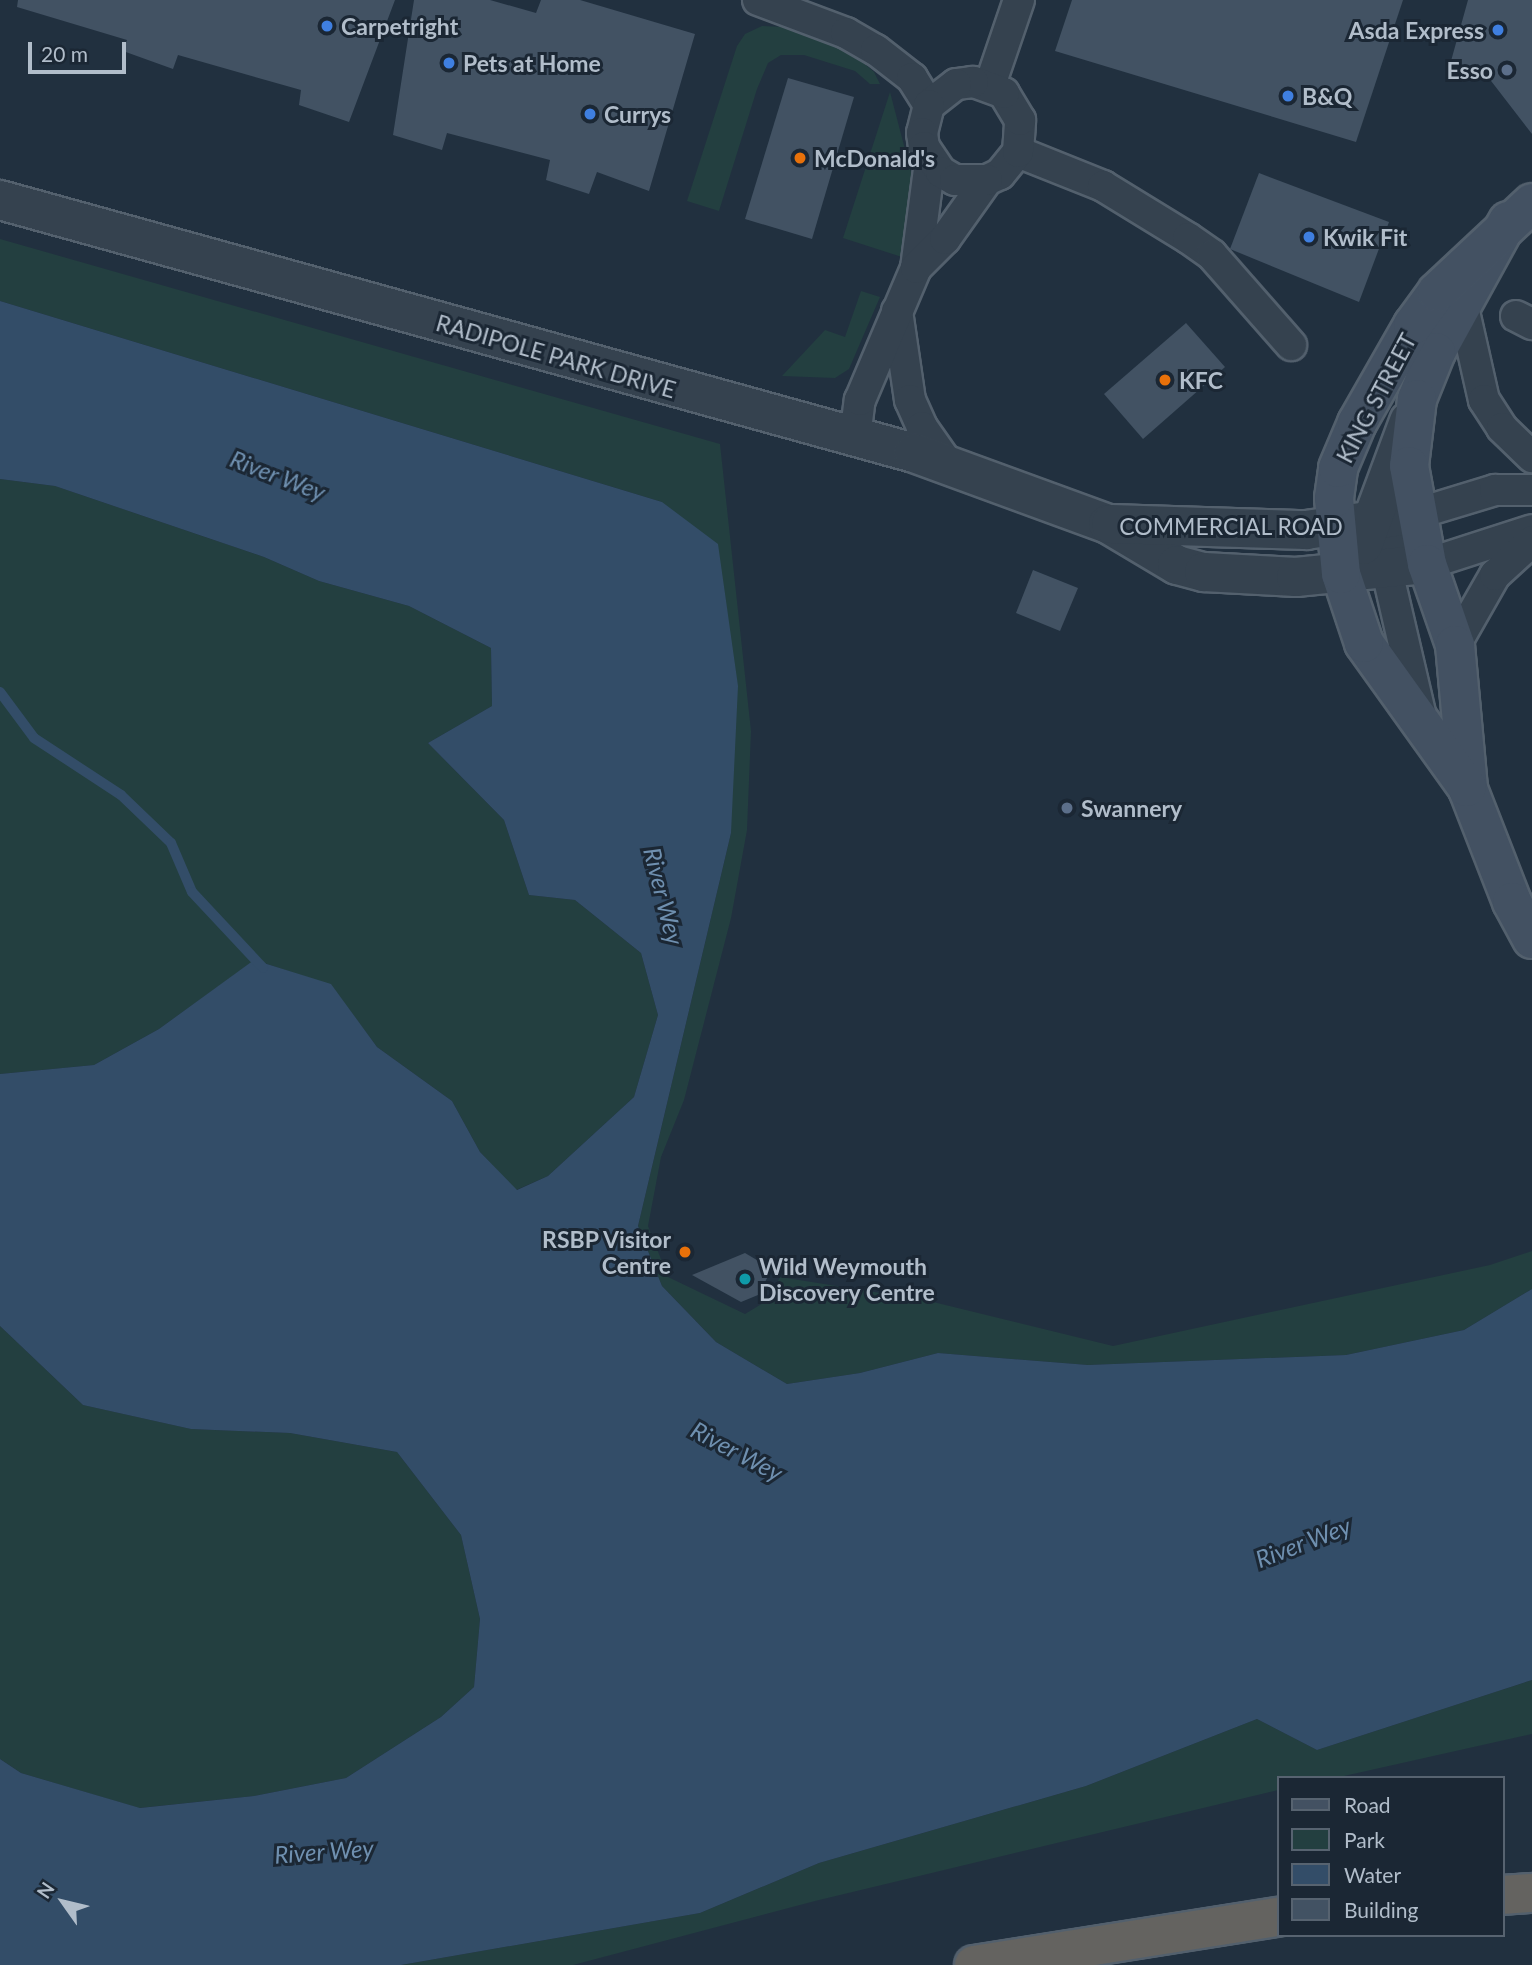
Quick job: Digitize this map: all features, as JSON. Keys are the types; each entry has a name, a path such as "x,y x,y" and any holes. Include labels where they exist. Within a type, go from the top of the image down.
{"highway":[{"path":"1504,1895 1532,1893"},
{"path":"974,1965 1276,1916"}],"main road":[{"name":"KING STREET","path":"1468,789 1455,645 1427,564 1409,466 1417,399 1436,352 1520,212"},
{"name":"KING STREET","path":"1353,525 1338,468 1390,361 1437,292 1520,212"},
{"path":"1353,525 1341,574 1364,643 1468,789 1512,902 1532,939"}],"street":[{"path":"758,0 846,33 876,50 912,78 929,106"},
{"path":"990,85 1018,0"},
{"path":"855,438 860,400 897,307 916,268 930,161 922,133 929,106 956,84 990,85 1014,105 1021,128 1018,152 1000,174 987,180 955,180 930,161"},
{"path":"1018,152 1103,186 1188,238 1212,255 1292,345"},
{"path":"916,268 945,239 987,180"},
{"name":"RADIPOLE PARK DRIVE","path":"0,200 855,438 950,467 1108,524"},
{"path":"897,307 910,400 922,427 950,467"},
{"path":"1463,307 1484,400 1502,428 1532,457"},
{"name":"KING STREET","path":"1353,525 1417,399"},
{"name":"COMMERCIAL ROAD","path":"1108,524 1240,530 1353,525 1416,514 1495,490 1532,490"},
{"path":"1416,514 1390,552 1387,571 1422,721"},
{"name":"COMMERCIAL ROAD","path":"1108,524 1177,565 1204,572 1296,578 1387,571 1427,564 1532,530"},
{"path":"1455,645 1495,575 1532,541"}],"green space":[{"path":"762,26 785,27 851,52 874,72 880,84 870,84 855,71 804,55 781,55 768,63 757,89 719,211 687,201 737,46 745,34"},
{"path":"890,92 919,203 905,258 843,238"},
{"path":"0,239 720,444 751,731 747,830 731,918 684,1100 661,1157 648,1226 668,1277 745,1314 768,1300 780,1277 925,1300 1113,1346 1490,1265 1532,1251 1532,1289 1464,1330 1346,1355 1088,1365 938,1353 860,1373 787,1384 716,1342 662,1286 638,1226 731,833 662,502 0,301"},
{"path":"861,291 880,297 849,369 835,378 782,376 825,330 845,337"},
{"path":"0,479 55,486 264,557 319,581 409,606 491,648 492,706 428,743 504,820 529,895 575,900 641,953 658,1015 634,1097 548,1176 516,1190 480,1152 452,1101 377,1047 331,985 255,960 159,1029 94,1065 0,1074"},
{"path":"0,1326 83,1405 191,1429 290,1433 397,1452 461,1535 480,1619 474,1687 441,1717 346,1778 254,1796 139,1808 21,1773 0,1759"},
{"path":"1532,1680 1532,1734 1344,1776 1276,1776 1276,1790 815,1901 573,1965 401,1965 700,1913 819,1863 1086,1786 1257,1719 1317,1750"}],"water":[{"name":"River Wey","path":"0,301 662,502 718,544 738,686 731,833 638,1226 662,1286 716,1342 787,1384 860,1373 938,1353 1088,1365 1346,1355 1464,1330 1532,1289 1532,1680 1317,1750 1257,1719 1086,1786 819,1863 700,1913 401,1965 0,1965 0,1759 21,1773 140,1808 254,1796 346,1778 441,1717 474,1687 480,1619 461,1535 397,1452 290,1433 191,1429 83,1405 0,1326 0,1074 94,1065 159,1029 254,960 331,984 377,1047 452,1101 480,1152 517,1190 548,1176 634,1097 658,1015 641,953 575,900 529,895 504,820 428,743 492,706 491,648 409,606 319,581 264,557 55,486 0,479"}],"building":[{"path":"18,0 395,0 349,122 299,105 301,90 178,55 173,69 123,51 127,40 17,7"},
{"path":"414,0 490,0 536,13 541,0 580,0 695,34 649,191 597,172 589,194 546,180 550,160 447,133 442,150 393,135"},
{"name":"B&Q","path":"1072,0 1403,0 1356,142 1055,51"},
{"name":"Esso","path":"1468,0 1532,0 1532,134 1478,64 1463,76 1451,61"},
{"name":"McDonald's","path":"788,78 854,97 812,239 745,219"},
{"name":"Kwik Fit","path":"1259,173 1389,222 1359,302 1230,249"},
{"name":"KFC","path":"1186,323 1225,367 1143,439 1104,394"},
{"path":"1033,570 1078,588 1060,631 1016,613"},
{"name":"Wild Weymouth Discovery Centre","path":"745,1253 772,1269 758,1295 741,1302 692,1275"}],"waterway":[{"path":"0,692 34,738 121,795 171,843 192,892 263,968"}],"place":[{"name":"Carpetright","path":"327,26"},
{"name":"Asda Express","path":"1498,30"},
{"name":"Pets at Home","path":"449,63"},
{"name":"Esso","path":"1507,70"},
{"name":"B&Q","path":"1288,96"},
{"name":"Currys","path":"590,114"},
{"name":"McDonald's","path":"800,158"},
{"name":"Kwik Fit","path":"1309,237"},
{"name":"KFC","path":"1165,380"},
{"name":"Swannery","path":"1067,808"},
{"name":"RSBP Visitor Centre","path":"685,1252"},
{"name":"Wild Weymouth Discovery Centre","path":"745,1279"}]}
